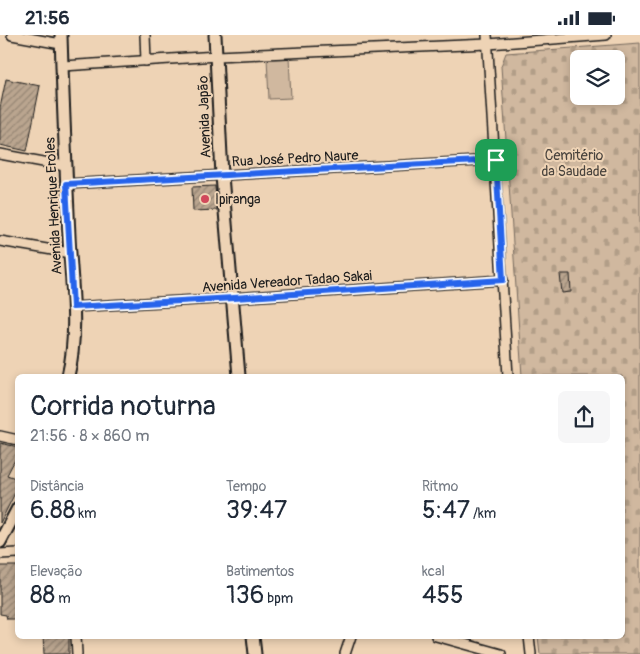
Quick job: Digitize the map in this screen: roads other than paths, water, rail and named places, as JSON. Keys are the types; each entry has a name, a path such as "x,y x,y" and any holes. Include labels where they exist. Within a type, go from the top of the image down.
{"main road":[{"name":"Avenida Japão","path":"215,35 222,176 234,298 239,374"},
{"name":"Avenida Henrique Eroles","path":"61,39 65,166 73,307 71,363 68,374"},
{"path":"0,542 15,514"},
{"path":"253,639 255,654"}],"street":[{"path":"12,35 61,39"},
{"path":"145,35 146,61"},
{"path":"63,67 487,39 606,35"},
{"path":"487,39 508,374"},
{"path":"0,154 65,166"},
{"name":"Rua José Pedro Naure","path":"66,184 496,160"},
{"path":"0,241 70,253"},
{"name":"Avenida Vereador Tadao Sakai","path":"73,307 503,280"},
{"path":"0,436 15,439"},
{"path":"0,554 15,553"},
{"path":"76,639 77,654"},
{"path":"345,654 351,639"},
{"path":"447,639 501,654"},
{"path":"529,639 531,654"}],"place":[{"name":"Ipiranga","path":"205,199"}],"park label":[{"name":"Cemitério da Saudade","path":"574,163"}]}
